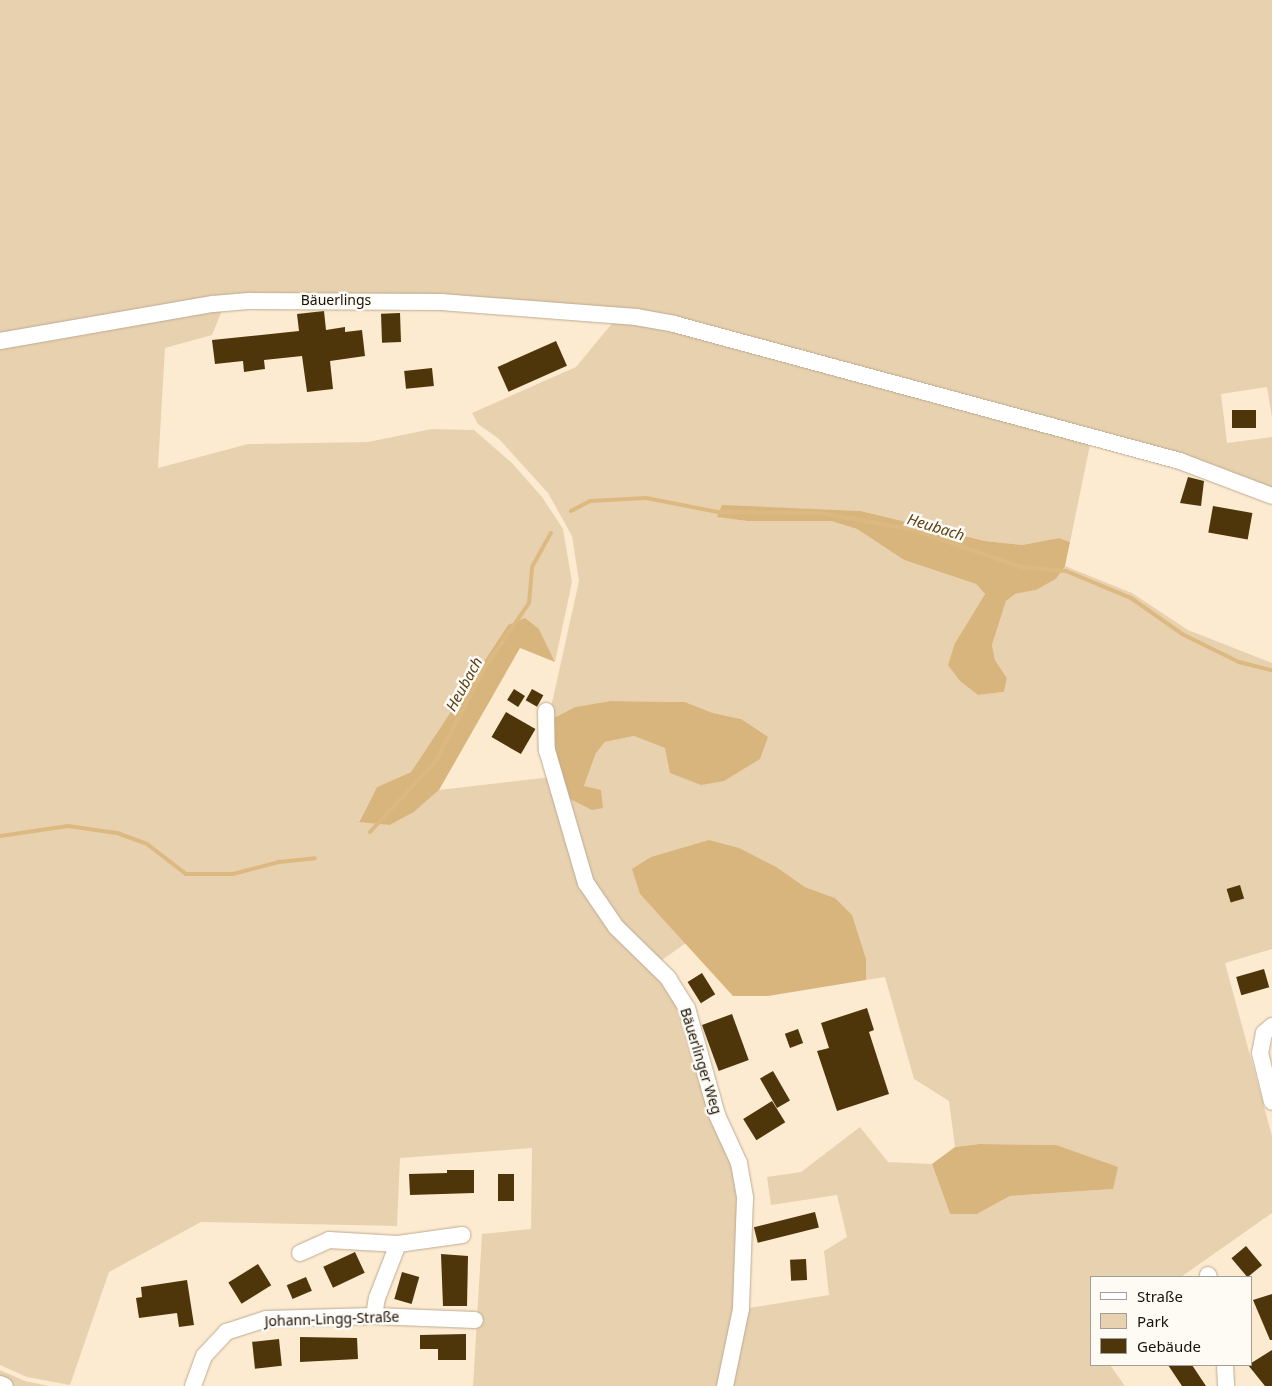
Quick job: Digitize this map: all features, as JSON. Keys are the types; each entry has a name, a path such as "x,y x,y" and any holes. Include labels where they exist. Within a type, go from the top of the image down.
{"street":[{"name":"Bäuerlings","path":"0,341 213,304 293,300 441,302 636,317 674,324 1180,461 1272,496"},
{"name":"Bäuerlinger Weg","path":"546,711 547,750 586,883 616,926 668,978 687,1008 717,1115 739,1163 745,1198 741,1309 724,1386"},
{"path":"1272,1026 1264,1033 1260,1053 1272,1102"},
{"path":"300,1252 329,1240 398,1244 462,1235"},
{"path":"374,1316 378,1298 398,1244"},
{"name":"Johann-Lingg-Straße","path":"193,1386 204,1356 226,1332 238,1326 266,1319 374,1316 475,1320"},
{"path":"1226,1366 1226,1386"},
{"path":"0,1384 5,1386"}],"green space":[{"path":"0,0 1272,0 1272,418 1267,387 1221,394 1227,443 1272,437 1272,493 675,319 295,296 0,337"},
{"path":"223,308 212,335 165,348 158,468 248,444 368,442 432,429 474,430 512,463 542,497 563,529 572,582 555,662 539,629 508,625 411,772 377,787 359,821 390,825 414,812 439,790 551,777 580,880 676,994 737,1164 738,1309 722,1386 473,1386 482,1234 531,1229 532,1148 400,1158 397,1226 201,1222 109,1272 70,1385 27,1377 0,1365 0,345"},
{"path":"614,321 672,329 1091,440 1070,542 1059,538 1022,545 985,541 861,511 756,507 718,517 747,521 831,521 857,529 904,560 976,584 985,594 955,643 978,695 1004,692 1007,678 995,660 992,645 1006,601 1014,594 1036,590 1056,579 1065,566 1132,593 1188,630 1272,663 1272,949 1225,963 1272,1136 1272,1213 1182,1276 1090,1276 1090,1366 1111,1366 1125,1386 727,1386 743,1309 829,1295 824,1251 847,1237 837,1195 771,1205 767,1177 801,1172 860,1127 888,1162 932,1164 950,1214 977,1214 1010,1196 1113,1189 1056,1145 979,1144 955,1147 949,1101 914,1079 885,977 866,980 866,959 835,898 805,887 778,868 640,894 686,943 659,962 598,896 562,795 584,786 596,753 605,742 634,736 666,748 741,719 713,713 685,702 610,701 575,707 548,721 579,581 572,536 548,493 499,439 478,424 472,413 576,367"},
{"path":"0,1370 25,1381 49,1386 15,1386 0,1379"}],"shaded area":[{"path":"722,505 861,511 985,541 1022,545 1059,538 1070,542 1065,566 1056,579 1036,590 1015,594 1006,601 992,645 995,660 1007,678 1004,692 978,695 960,681 948,665 955,643 985,594 976,584 904,560 857,529 831,521 747,521 717,517"},
{"path":"525,618 539,629 555,662 520,648 439,790 414,812 390,825 359,822 377,787 411,772 508,625"},
{"path":"610,701 685,702 713,713 741,719 768,737 760,759 724,781 701,785 670,773 665,748 634,736 605,742 596,753 584,786 601,790 603,808 592,810 562,795 548,721 575,707"},
{"path":"709,840 739,848 778,868 805,887 835,898 852,915 866,959 866,980 768,996 733,996 640,894 632,869 651,857"},
{"path":"979,1144 1056,1145 1118,1167 1113,1189 1010,1196 977,1214 950,1214 932,1164 955,1147"}],"building":[{"path":"324,311 326,330 345,327 345,332 362,330 365,356 330,361 333,389 307,392 302,356 264,360 265,369 244,372 243,361 215,364 212,340 299,331 297,314"},
{"path":"400,313 401,342 382,343 381,314"},
{"path":"556,341 567,366 509,392 498,367"},
{"path":"432,368 434,386 406,389 404,371"},
{"path":"1232,410 1256,410 1256,428 1232,428"},
{"path":"1188,477 1204,481 1201,506 1180,503"},
{"path":"1213,506 1252,513 1248,540 1208,533"},
{"path":"514,689 525,696 518,707 507,700"},
{"path":"532,689 543,695 537,707 526,700"},
{"path":"506,712 535,729 521,754 492,737"},
{"path":"1240,885 1244,898 1231,902 1227,889"},
{"path":"1264,969 1269,987 1241,995 1236,977"},
{"path":"702,973 715,994 701,1003 688,982"},
{"path":"867,1008 874,1030 869,1032 889,1094 837,1111 817,1051 829,1048 821,1023"},
{"path":"732,1014 749,1060 719,1071 702,1025"},
{"path":"798,1029 803,1043 790,1048 785,1034"},
{"path":"773,1071 790,1100 777,1108 760,1078"},
{"path":"772,1101 785,1122 756,1140 743,1119"},
{"path":"447,1170 474,1170 474,1193 410,1195 409,1174 447,1173"},
{"path":"498,1174 514,1174 514,1201 498,1201"},
{"path":"815,1212 819,1228 758,1243 754,1227"},
{"path":"1246,1246 1262,1265 1249,1276 1246,1276 1231,1258"},
{"path":"355,1252 365,1273 333,1288 323,1267"},
{"path":"441,1254 468,1256 467,1306 443,1306"},
{"path":"806,1259 807,1280 791,1281 790,1260"},
{"path":"258,1264 271,1285 242,1304 228,1283"},
{"path":"402,1272 419,1277 412,1304 394,1299"},
{"path":"306,1277 312,1291 293,1299 287,1285"},
{"path":"187,1280 194,1325 179,1327 177,1313 139,1318 136,1298 142,1297 141,1287"},
{"path":"1272,1294 1272,1340 1270,1340 1253,1300"},
{"path":"466,1334 466,1360 438,1360 438,1349 420,1349 420,1335"},
{"path":"300,1337 357,1338 358,1359 300,1362"},
{"path":"279,1339 282,1366 255,1369 252,1342"},
{"path":"1272,1350 1272,1386 1265,1386 1249,1366 1252,1366 1252,1362"},
{"path":"1169,1366 1193,1366 1206,1386 1182,1386"}],"waterway":[{"name":"Heubach","path":"571,511 590,501 646,498 718,512 821,513 910,529 1021,567 1066,571 1131,598 1182,634 1239,662 1272,670"},
{"name":"Heubach","path":"370,832 435,762 484,669 529,603 532,567 551,533"},
{"name":"Heubach","path":"0,836 68,826 117,833 147,844 186,874 233,874 279,862 315,858"}]}
